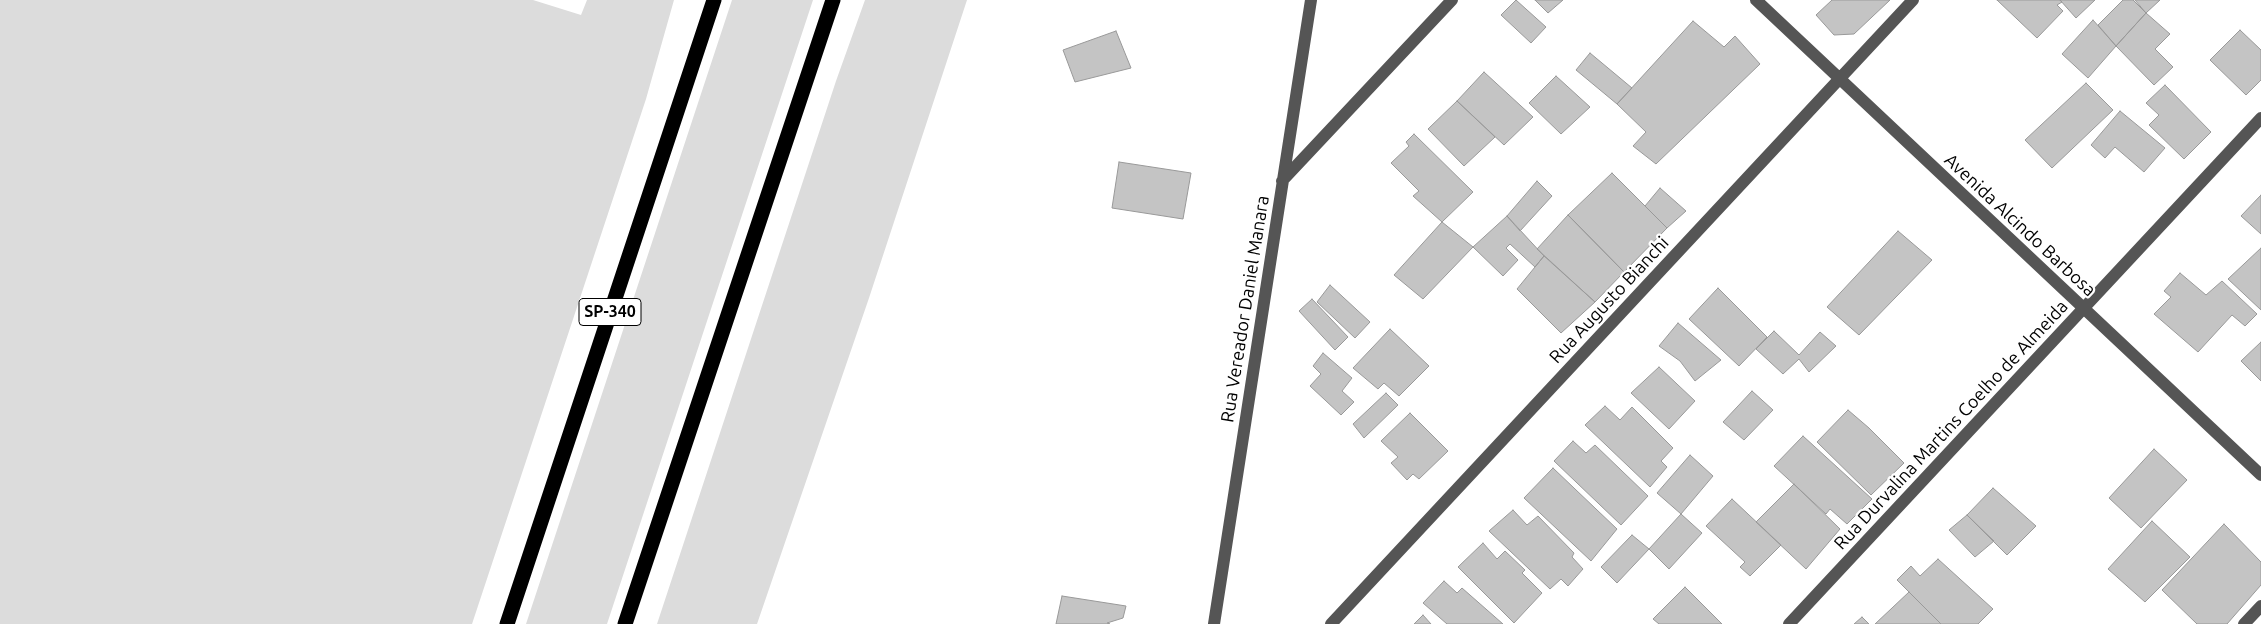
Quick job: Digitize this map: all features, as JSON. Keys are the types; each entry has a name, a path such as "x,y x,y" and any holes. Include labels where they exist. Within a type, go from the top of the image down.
{"highway":[{"name":"SP-340","path":"506,624 714,0"},
{"path":"625,624 833,0"}],"street":[{"name":"Rua Vereador Daniel Manara","path":"1214,624 1311,0"},
{"path":"1282,181 1452,0"},
{"name":"Avenida Alcindo Barbosa","path":"1756,0 1838,80 2261,475"},
{"name":"Rua Augusto Bianchi","path":"1331,624 1913,0"},
{"name":"Rua Durvalina Martins Coelho de Almeida","path":"1789,624 2084,310 2261,118"},
{"path":"2244,624 2261,606"}],"shaded area":[{"path":"0,0 533,0 581,15 587,0 674,0 646,99 472,624 0,624"},
{"path":"732,0 813,0 607,624 526,624"},
{"path":"865,0 967,0 869,298 757,624 657,624 836,81"}],"building":[{"path":"1516,0 1546,27 1531,43 1501,15"},
{"path":"1535,0 1563,0 1548,13"},
{"path":"1832,0 1890,0 1854,34 1834,35 1816,15"},
{"path":"1997,0 2060,0 2062,2 2057,5 2063,11 2037,38"},
{"path":"2060,0 2095,0 2076,18"},
{"path":"2123,0 2133,0 2146,13 2116,46 2098,25"},
{"path":"2135,0 2160,0 2146,13"},
{"path":"2146,13 2170,34 2155,49 2173,67 2154,85 2116,46"},
{"path":"2093,20 2116,46 2088,78 2062,54"},
{"path":"1693,21 1724,47 1735,36 1760,64 1656,164 1633,146 1646,132 1617,104"},
{"path":"2240,30 2261,50 2261,80 2246,95 2210,60"},
{"path":"1116,31 1131,68 1075,82 1063,50"},
{"path":"1590,53 1632,88 1617,104 1576,70"},
{"path":"1484,72 1533,117 1504,145 1457,101"},
{"path":"1556,76 1590,107 1561,134 1529,103"},
{"path":"2086,83 2113,110 2052,168 2025,140"},
{"path":"2165,85 2211,132 2184,159 2149,125 2159,115 2146,103"},
{"path":"1457,101 1495,137 1464,166 1428,129"},
{"path":"2120,111 2165,148 2144,172 2115,147 2105,158 2091,145"},
{"path":"1414,134 1473,192 1442,222 1413,196 1419,191 1391,163 1409,146 1406,142"},
{"path":"1119,162 1191,173 1183,219 1112,208"},
{"path":"1612,173 1667,228 1624,272 1568,215"},
{"path":"1537,181 1552,196 1520,231 1507,216"},
{"path":"1660,188 1686,211 1667,228 1645,206"},
{"path":"2261,195 2261,234 2241,216"},
{"path":"1568,215 1624,272 1595,302 1537,249"},
{"path":"1507,216 1544,256 1535,267 1510,244 1506,248 1518,260 1503,276 1473,247"},
{"path":"1442,222 1473,247 1423,299 1394,275"},
{"path":"1898,231 1932,260 1859,335 1827,307"},
{"path":"2261,248 2261,310 2228,279"},
{"path":"1544,256 1595,302 1561,333 1517,289"},
{"path":"2180,273 2206,295 2222,281 2257,314 2245,326 2232,315 2198,352 2154,314 2171,297 2164,291"},
{"path":"1330,285 1370,322 1355,338 1317,302"},
{"path":"1718,288 1767,337 1739,366 1689,319"},
{"path":"1312,299 1348,337 1335,350 1299,311"},
{"path":"1678,323 1721,360 1695,381 1680,361 1659,346"},
{"path":"1390,329 1429,366 1399,396 1384,383 1378,389 1353,368"},
{"path":"1774,331 1799,355 1820,332 1836,346 1809,372 1799,359 1783,374 1756,349"},
{"path":"2261,342 2261,381 2241,361"},
{"path":"1323,353 1352,378 1342,391 1354,402 1341,415 1310,386 1321,374 1313,366"},
{"path":"1659,367 1695,401 1669,429 1631,393"},
{"path":"1752,391 1773,410 1744,440 1723,422"},
{"path":"1386,393 1398,405 1364,438 1353,424"},
{"path":"1605,406 1620,420 1632,407 1673,448 1661,461 1667,467 1650,487 1585,425"},
{"path":"1848,410 1904,463 1871,495 1817,442"},
{"path":"1410,413 1448,451 1419,479 1413,474 1407,480 1391,463 1398,457 1381,441"},
{"path":"1803,436 1872,499 1847,524 1830,509 1826,514 1774,466"},
{"path":"1573,441 1586,453 1595,445 1648,496 1621,525 1554,461"},
{"path":"2154,449 2187,480 2141,528 2109,498"},
{"path":"1690,455 1713,476 1681,514 1657,493"},
{"path":"1553,468 1617,529 1591,561 1524,498"},
{"path":"1794,484 1840,529 1806,569 1756,522"},
{"path":"1993,488 2036,526 2007,555 1967,515"},
{"path":"1732,499 1781,545 1750,576 1740,567 1745,562 1706,526"},
{"path":"1513,510 1527,525 1538,516 1574,553 1572,557 1583,569 1568,586 1561,579 1550,589 1489,531"},
{"path":"1681,514 1702,533 1669,569 1649,549"},
{"path":"1967,515 1994,541 1975,557 1949,530"},
{"path":"2152,521 2190,557 2145,602 2108,569"},
{"path":"2224,524 2261,562 2261,585 2227,624 2197,624 2162,590"},
{"path":"1632,535 1649,549 1617,583 1601,567"},
{"path":"1483,543 1497,559 1505,551 1525,570 1522,573 1542,593 1514,623 1458,567"},
{"path":"1938,559 1993,609 1978,624 1941,624 1897,580 1911,566 1920,576"},
{"path":"1444,581 1457,593 1462,588 1503,624 1447,624 1423,603"},
{"path":"1685,587 1722,624 1659,624 1653,619"},
{"path":"1909,592 1941,624 1875,624"},
{"path":"1062,596 1126,606 1123,618 1107,623 1110,624 1056,624"},
{"path":"1423,615 1431,624 1414,624"},
{"path":"1862,617 1869,624 1854,624"}]}
